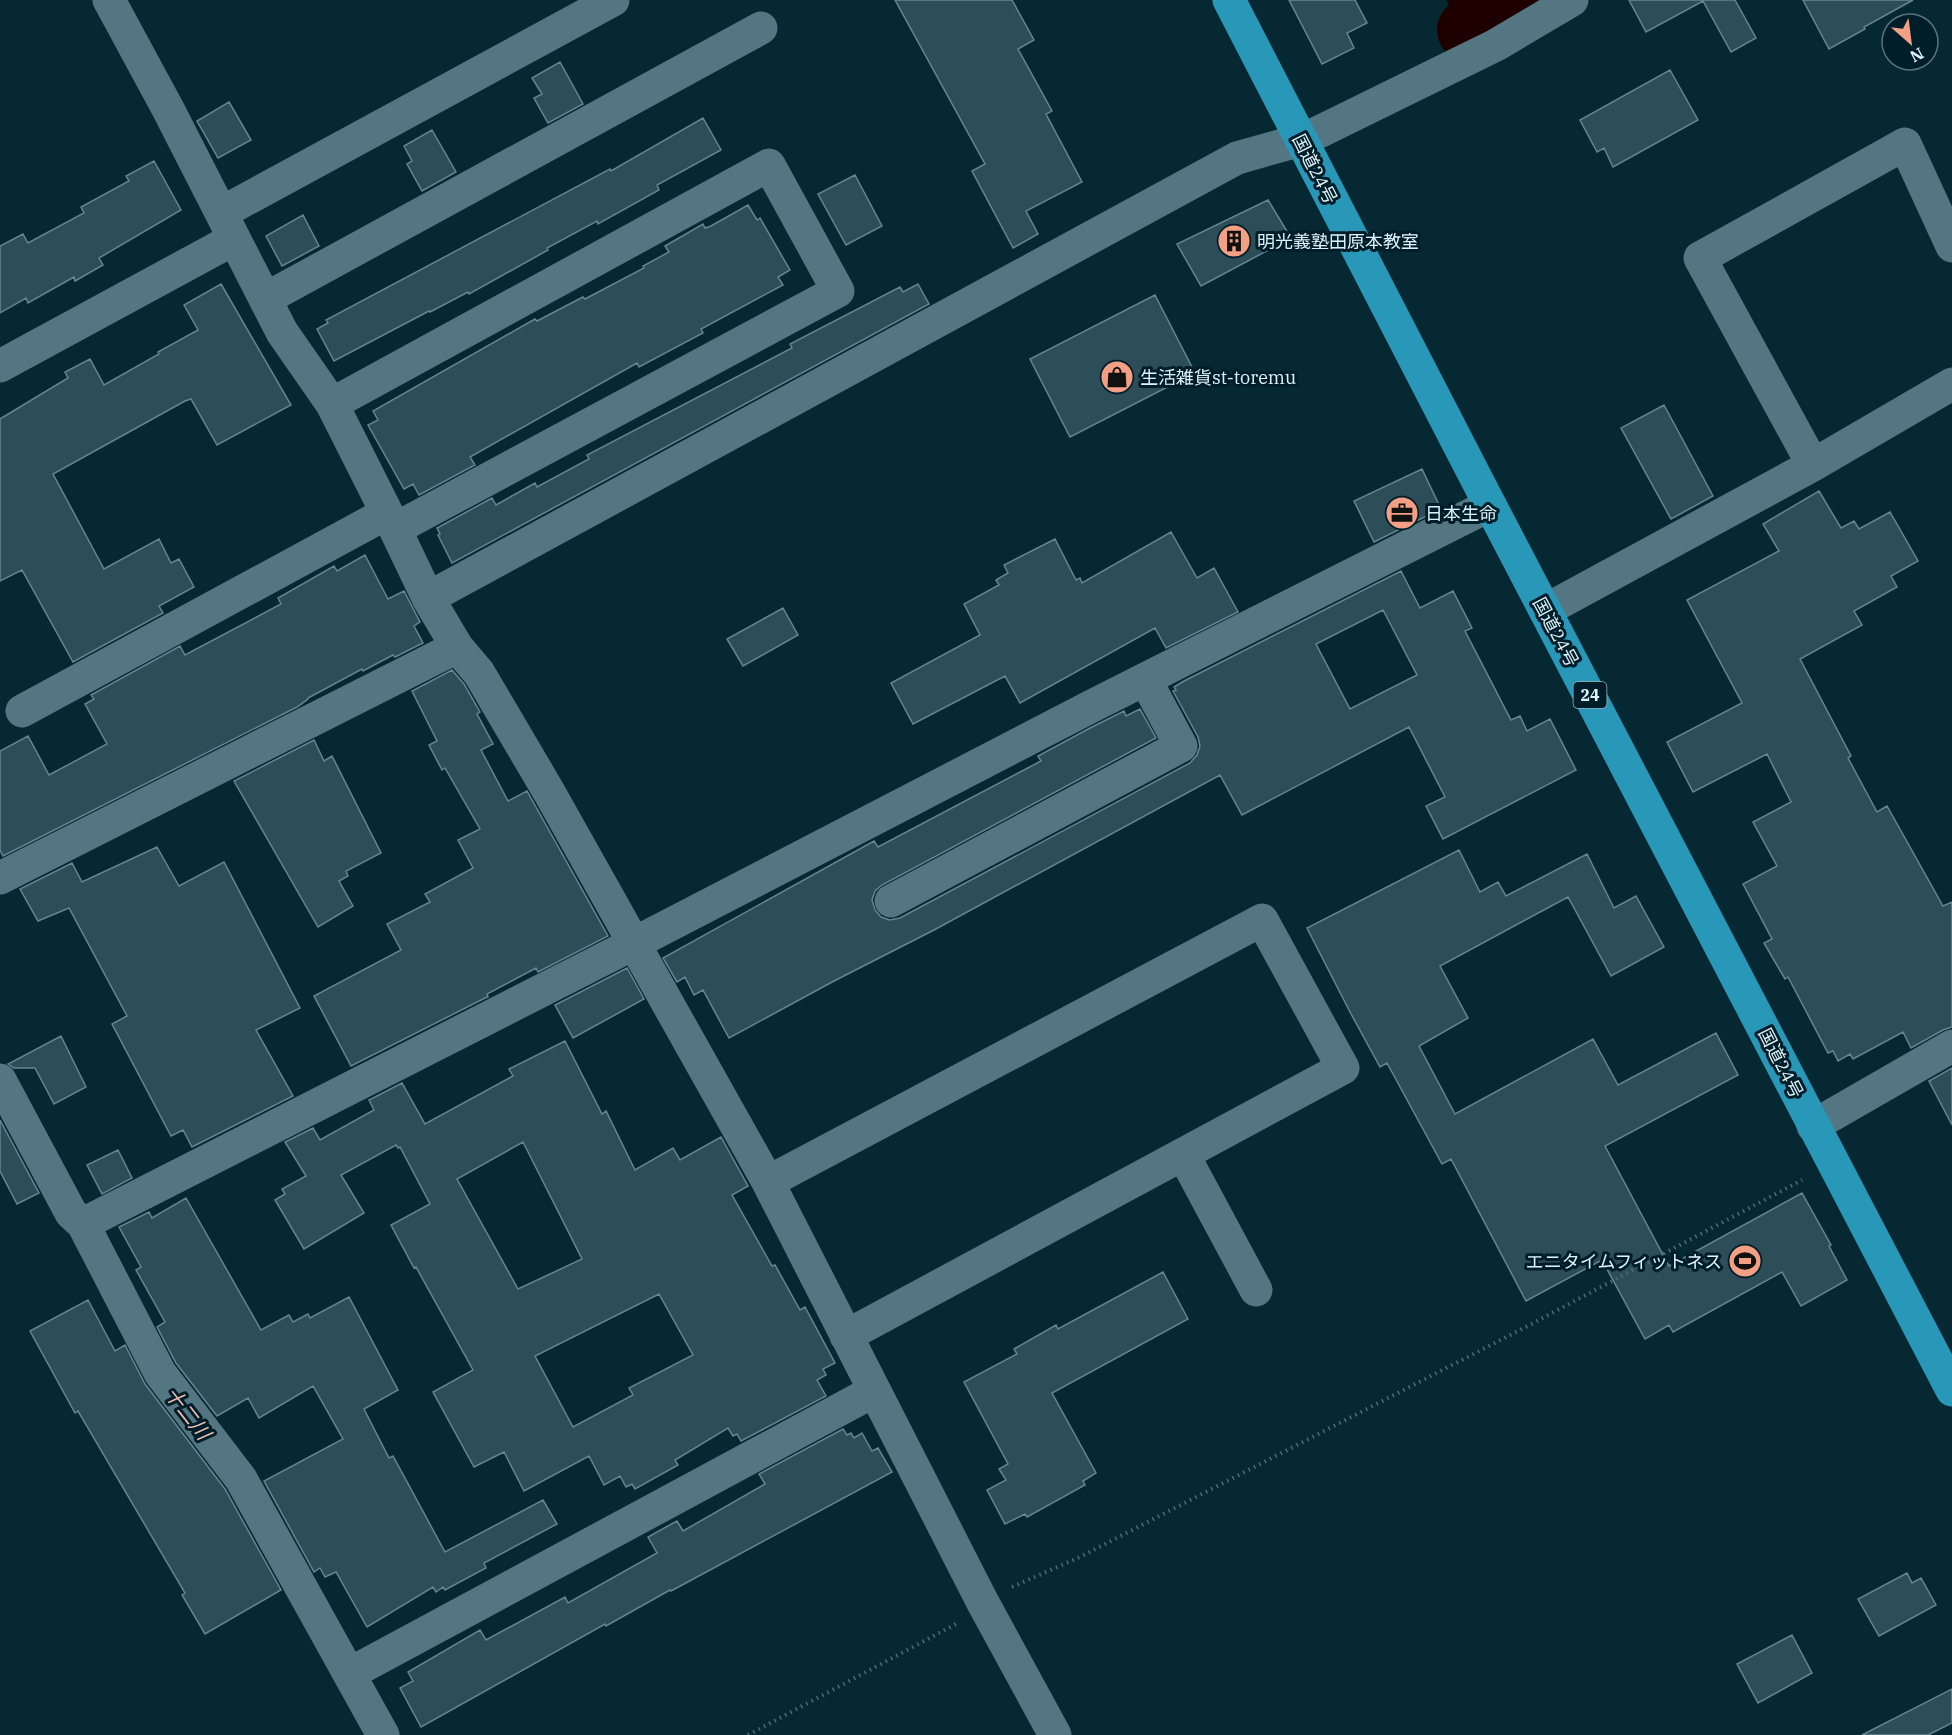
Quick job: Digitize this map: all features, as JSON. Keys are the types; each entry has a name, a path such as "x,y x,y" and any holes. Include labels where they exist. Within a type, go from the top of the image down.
{"highway":[{"name":"国道24号","path":"1229,0 1952,1390"}],"street":[{"path":"109,0 229,226 282,332 332,404 428,598 457,647 478,673 537,772 768,1182 982,1601 1055,1735"},
{"path":"0,366 229,226 613,0"},
{"path":"428,598 1237,158 1300,140 1496,45 1572,0"},
{"path":"266,299 761,28"},
{"path":"1813,465 1700,258 1905,144 1952,246"},
{"path":"22,711 838,291 769,165 332,404"},
{"path":"1546,610 1813,465 1952,384"},
{"path":"83,1224 633,944 1145,679 1490,505"},
{"path":"0,878 457,647"},
{"path":"891,901 1181,746 1145,679"},
{"path":"768,1182 1262,921 1343,1068 846,1336"},
{"path":"1814,1126 1952,1046"},
{"path":"0,1080 71,1213 83,1224 160,1373 241,1479 383,1735"},
{"path":"1183,1154 1256,1290"},
{"path":"349,1674 874,1390"}],"path":[{"path":"748,1735 964,1619 982,1601 1080,1557 1438,1373 1834,1163"}],"building":[{"path":"895,0 1012,0 1034,40 1018,49 1052,111 1046,114 1082,182 1026,211 1038,234 1013,248 972,171 985,164"},
{"path":"1289,0 1355,0 1367,23 1347,33 1354,48 1322,64"},
{"path":"1629,0 1735,0 1756,38 1731,52 1703,1 1646,32"},
{"path":"1803,0 1913,0 1891,12 1880,12 1880,18 1829,49"},
{"path":"560,62 583,104 548,123 534,98 542,94 532,78"},
{"path":"1670,70 1698,120 1613,167 1604,148 1597,152 1580,120"},
{"path":"229,102 251,140 218,158 197,121"},
{"path":"703,118 721,150 657,185 659,190 598,224 597,221 469,294 468,292 429,311 334,361 317,329 328,323 326,320 610,169 611,171"},
{"path":"432,130 456,172 422,191 407,164 412,161 404,146"},
{"path":"154,161 181,210 99,258 103,265 75,281 74,277 28,303 26,298 0,313 0,246 23,234 28,243 84,213 81,207 129,181 126,176"},
{"path":"855,175 882,226 846,245 818,194"},
{"name":"明光義塾田原本教室","path":"1268,200 1291,238 1201,286 1177,244"},
{"path":"748,205 757,220 760,218 790,270 778,277 783,285 701,329 703,333 639,367 637,363 470,457 475,465 419,495 413,484 404,489 368,425 378,420 373,411 535,319 537,321 583,297 585,299 644,268 643,266 669,252 665,246 703,224 705,228 711,226"},
{"path":"303,215 319,246 282,266 266,236"},
{"path":"221,284 291,405 217,445 191,399 53,474 104,569 159,539 171,563 179,559 194,587 159,606 163,613 73,662 22,570 0,581 0,419 68,378 65,372 90,359 104,385 159,354 158,352 198,330 184,305"},
{"path":"918,284 929,304 452,563 438,535 440,534 437,528 492,498 496,505 535,483 537,487 589,459 587,455 792,348 790,344 900,287 903,292"},
{"path":"1155,295 1195,373 1070,437 1030,359"},
{"path":"1664,405 1713,496 1671,519 1621,428"},
{"path":"1422,469 1441,509 1374,542 1354,501"},
{"path":"1819,491 1841,528 1854,521 1859,529 1890,512 1918,561 1891,576 1897,587 1854,611 1862,625 1800,659 1851,756 1848,758 1877,812 1887,806 1943,906 1952,902 1952,1027 1911,1048 1903,1032 1853,1059 1850,1054 1838,1061 1833,1051 1828,1053 1788,977 1785,979 1764,943 1772,939 1743,884 1777,866 1753,822 1791,802 1767,754 1693,792 1667,742 1742,703 1687,600 1779,551 1763,524"},
{"path":"1171,532 1197,578 1214,568 1238,612 1166,648 1155,628 1020,703 1005,676 913,724 891,683 980,635 964,604 999,585 996,580 1008,573 1004,565 1055,539 1076,580 1080,578 1082,583"},
{"path":"365,555 388,599 404,591 420,622 414,626 423,643 395,657 393,655 363,671 362,669 308,698 297,707 3,856 0,850 0,751 28,736 49,775 107,744 85,704 94,699 91,695 180,646 185,655 281,604 278,598 334,566 337,571"},
{"path":"1401,571 1420,608 1453,591 1472,628 1465,631 1511,720 1520,716 1527,731 1550,719 1576,770 1443,839 1426,806 1445,797 1409,727 1242,815 1220,775 729,1038 703,990 694,995 685,977 677,982 663,958 874,841 878,847 1041,761 1038,756 1090,728 1124,711 1126,716 1140,709 1156,738 882,885 875,891 872,900 875,910 881,917 890,920 900,918 1190,763 1197,755 1200,746 1198,737 1173,691 1176,690 1174,687","holes":["1383,610 1417,675 1350,709 1316,644"]},
{"path":"783,608 798,635 743,666 727,639"},
{"path":"452,670 464,684 480,712 477,714 493,744 481,750 508,801 527,791 608,936 538,972 536,968 487,994 488,997 351,1066 314,996 401,950 387,924 430,902 425,894 473,868 458,840 480,829 445,768 442,770 429,745 437,741 412,691"},
{"path":"314,740 324,761 332,756 381,853 346,871 348,876 339,881 353,906 318,927 234,781"},
{"path":"157,847 179,886 224,862 300,1008 256,1030 293,1096 192,1147 183,1130 171,1136 112,1024 127,1016 69,908 38,921 20,889 72,863 82,882"},
{"path":"1459,850 1480,892 1498,882 1506,896 1587,854 1614,908 1636,896 1664,947 1611,976 1568,897 1440,966 1468,1018 1419,1046 1455,1114 1593,1039 1618,1085 1716,1033 1738,1075 1605,1146 1669,1266 1802,1193 1831,1245 1829,1246 1847,1280 1801,1306 1782,1272 1673,1332 1669,1325 1645,1339 1602,1260 1526,1301 1451,1159 1442,1164 1387,1063 1380,1067 1307,928"},
{"path":"627,968 644,999 573,1038 555,1005"},
{"path":"61,1036 86,1087 54,1104 35,1068 14,1068 8,1064"},
{"path":"565,1041 602,1114 606,1111 635,1170 673,1148 680,1160 721,1137 748,1186 732,1195 800,1310 805,1307 835,1363 823,1369 826,1375 817,1380 826,1396 741,1441 737,1434 733,1436 728,1428 675,1460 678,1465 635,1489 632,1484 626,1487 620,1476 604,1485 589,1456 524,1491 504,1452 474,1467 433,1392 473,1370 391,1225 430,1204 400,1147 396,1145 341,1175 364,1213 304,1249 275,1200 285,1194 282,1189 306,1176 285,1142 313,1128 320,1140 374,1110 369,1100 402,1083 425,1124 513,1076 509,1069","holes":["523,1142 582,1259 518,1289 457,1179","659,1294 693,1355 629,1388 633,1395 573,1427 535,1356"]},
{"path":"1952,1068 1952,1125 1929,1081"},
{"path":"0,1120 39,1193 17,1204 0,1171"},
{"path":"118,1150 132,1178 102,1194 87,1165"},
{"path":"186,1198 261,1330 289,1315 293,1322 308,1314 310,1318 349,1297 398,1390 364,1409 389,1458 393,1456 445,1552 543,1500 557,1524 484,1563 486,1568 445,1590 443,1587 436,1592 433,1587 367,1627 336,1572 325,1577 320,1568 314,1572 264,1481 343,1439 313,1386 259,1418 248,1398 217,1416 176,1363 157,1327 165,1322 136,1270 141,1267 119,1227 149,1212 152,1218"},
{"path":"1163,1272 1188,1319 1052,1393 1096,1473 1083,1481 1085,1485 1027,1517 1025,1514 1005,1524 987,1490 1006,1480 999,1469 1008,1464 964,1382 1017,1354 1014,1349 1056,1325 1058,1329"},
{"path":"88,1300 115,1351 125,1345 145,1384 225,1489 281,1590 205,1634 182,1595 185,1593 78,1411 75,1413 30,1331"},
{"path":"843,1429 847,1435 851,1433 854,1438 862,1433 872,1451 878,1448 892,1472 606,1626 605,1624 421,1727 400,1688 413,1681 408,1672 480,1630 486,1640 565,1597 568,1603 657,1553 648,1537 677,1521 683,1531 765,1484 759,1474"},
{"path":"1907,1573 1912,1583 1921,1578 1936,1605 1879,1636 1858,1599"},
{"path":"1792,1635 1812,1673 1758,1703 1737,1664"},
{"path":"1952,1689 1952,1723 1928,1735 1862,1735"}],"waterway":[{"path":"1452,0 1469,30"},
{"path":"1469,30 1517,0"}],"place":[{"name":"明光義塾田原本教室","path":"1234,241"},
{"name":"生活雑貨st-toremu","path":"1117,377"},
{"name":"日本生命","path":"1402,513"},
{"name":"エニタイムフィットネス","path":"1745,1261"}],"water label":[{"name":"十二川","path":"188,1413"}]}
